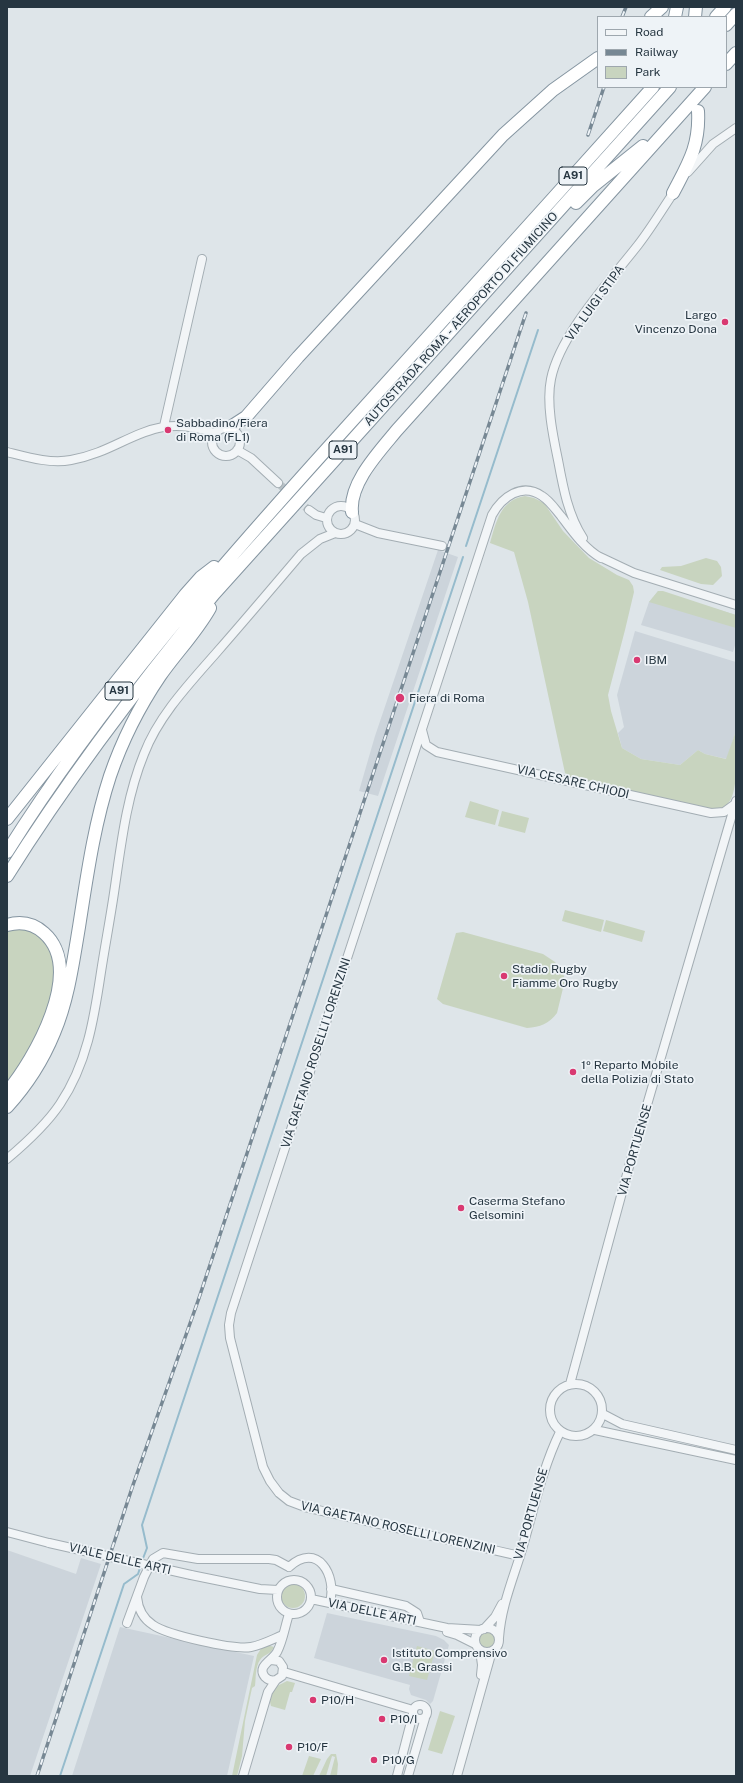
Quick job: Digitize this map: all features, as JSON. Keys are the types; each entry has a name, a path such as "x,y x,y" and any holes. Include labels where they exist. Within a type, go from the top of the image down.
{"highway":[{"path":"652,16 662,7"},
{"path":"717,16 725,7"},
{"path":"727,24 736,14"},
{"path":"727,63 736,53"},
{"path":"229,428 246,417 503,135 553,90 597,59"},
{"path":"627,116 642,88"},
{"name":"AUTOSTRADA ROMA - AEROPORTO DI FIUMICINO","path":"7,852 46,792 122,688 164,635 244,540 652,88"},
{"name":"AUTOSTRADA ROMA - AEROPORTO DI FIUMICINO","path":"7,876 91,751 168,650 214,594 669,88"},
{"path":"354,518 352,501 355,488 384,446 704,88"},
{"path":"505,269 552,228 585,194 646,144 671,118 683,111"},
{"path":"673,193 697,141 699,125 698,111"},
{"path":"7,819 185,595 201,578 244,540"},
{"path":"7,1107 26,1076 48,1046 63,1007 74,960 93,843 105,794 116,758 132,724 150,692 206,616 214,601 214,594"},
{"path":"7,925 25,923 41,930 56,948 60,965 59,982 50,1016 26,1076 7,1092"}],"street":[{"name":"VIA LUIGI STIPA","path":"736,128 718,140 702,154 673,193 640,243 574,329 558,356 551,378 549,392 555,447 568,507 581,535 601,558 634,573 736,605"},
{"path":"164,426 202,259"},
{"path":"7,452 50,461 70,461 94,453 141,432 164,426 193,427 214,433"},
{"path":"221,428 229,428 237,432 240,441 237,450 226,456 217,453 214,450 211,441 214,433 221,428"},
{"path":"237,450 251,458 278,483"},
{"name":"VIA GAETANO ROSELLI LORENZINI","path":"520,1556 305,1507 286,1499 273,1485 263,1467 229,1332 231,1312 490,521 503,499 521,491 535,492 542,495 553,506 584,545 601,558"},
{"path":"354,518 349,532 340,535 328,527 326,518 335,507 345,506 354,518 384,534 442,546"},
{"path":"309,510 316,515 326,518"},
{"path":"7,1159 32,1137 57,1109 76,1077 86,1050 98,996 125,822 135,780 150,741 164,717 190,684 301,554 320,539 335,533"},
{"name":"VIA CESARE CHIODI","path":"422,730 426,745 437,752 711,813 724,812 736,802"},
{"name":"VIA PORTUENSE","path":"570,1384 630,1163 736,802"},
{"path":"570,1384 587,1386 594,1390 600,1397 603,1406 603,1414 600,1423 595,1430 582,1436 567,1435 560,1432 554,1426 550,1410 551,1401 562,1388 570,1384"},
{"path":"603,1414 622,1424 736,1450"},
{"path":"595,1430 736,1460"},
{"name":"VIA PORTUENSE","path":"482,1629 495,1616 505,1598 520,1556 543,1472 560,1432"},
{"name":"VIALE DELLE ARTI","path":"7,1532 260,1589 278,1590"},
{"path":"127,1623 137,1592 153,1559 163,1553 198,1559 269,1559 276,1560 289,1567"},
{"path":"289,1567 301,1559 309,1557 314,1558 325,1568 331,1589 330,1602"},
{"path":"289,1567 290,1580"},
{"path":"290,1580 301,1581 305,1584 308,1588 311,1599 307,1608 294,1614 289,1614 284,1611 277,1602 278,1590 283,1584 290,1580"},
{"path":"331,1589 406,1606 417,1614 420,1622"},
{"path":"137,1592 138,1608 152,1625 167,1632 250,1650 283,1635"},
{"name":"VIA PORTUENSE","path":"499,1638 505,1598"},
{"name":"VIA DELLE ARTI","path":"311,1599 434,1625"},
{"path":"268,1692 263,1669 267,1662 277,1653 289,1614"},
{"path":"434,1625 452,1629 494,1630 499,1638 498,1645 492,1651 457,1776"},
{"path":"434,1625 487,1652 492,1651"},
{"path":"480,1692 482,1666 476,1636 482,1629"},
{"path":"279,1648 281,1664 284,1672"},
{"path":"270,1660 275,1660 281,1664"},
{"path":"243,1776 268,1692 276,1680 280,1678 284,1672"},
{"path":"284,1672 413,1712 417,1719 425,1718"},
{"path":"266,1678 276,1680"},
{"path":"397,1776 413,1712 417,1705 425,1707 428,1711 408,1776"}],"shaded area":[{"path":"438,550 458,557 378,796 359,791 375,736"},
{"path":"658,591 736,615 736,642 733,652 641,625 649,602"},
{"name":"IBM","path":"635,631 736,662 736,731 727,759 705,754 698,750 680,765 641,759 622,748 618,733 624,727 617,695"},
{"path":"7,1550 76,1574 81,1558 101,1564 30,1776 7,1776"},
{"name":"Istituto Comprensivo G.B. Grassi","path":"327,1613 436,1636 444,1640 449,1645 433,1701 430,1704 426,1700 411,1695 409,1689 410,1685 314,1658"},
{"path":"120,1627 254,1656 227,1776 72,1776"}],"green space":[{"path":"525,496 534,498 544,503 563,531 589,558 617,575 629,580 633,586 634,592 608,695 622,748 641,759 680,765 698,750 705,754 726,759 736,731 736,778 732,796 728,804 725,806 716,810 572,778 565,773 528,602 514,552 490,543 497,520 505,507 517,498"},
{"path":"706,558 717,561 721,567 722,576 713,585 701,584 660,570 662,567 681,566"},
{"path":"658,591 663,591 736,615 736,628 649,602"},
{"path":"470,801 499,810 495,825 465,817"},
{"path":"502,811 529,818 525,833 498,826"},
{"path":"565,910 604,920 601,932 562,921"},
{"path":"606,920 645,931 642,942 603,931"},
{"path":"21,927 32,929 45,940 51,953 54,968 53,984 46,1018 40,1033 28,1056 7,1087 7,930"},
{"name":"Stadio Rugby Fiamme Oro Rugby","path":"463,932 543,954 555,962 563,973 565,980 557,1013 554,1017 544,1024 527,1028 443,1004 437,999 456,933"},
{"path":"293,1584 301,1588 305,1596 301,1604 293,1608 285,1604 281,1596 285,1588"},
{"path":"487,1631 493,1634 496,1640 493,1646 487,1649 481,1646 478,1640 481,1634"},
{"path":"267,1645 274,1647 271,1652 262,1658 257,1666 255,1686 252,1688 245,1721 242,1756 237,1776 232,1776 257,1655 262,1647"},
{"path":"417,1646 435,1651 427,1680 409,1676"},
{"path":"287,1681 295,1683 292,1692 290,1692 285,1710 271,1706 270,1702 273,1688"},
{"path":"440,1711 455,1716 442,1754 428,1750"},
{"path":"331,1754 336,1754 338,1764 337,1776 330,1776 335,1757 332,1756 326,1776 319,1776 327,1759"},
{"path":"309,1756 321,1759 313,1776 302,1776"}],"waterway":[{"path":"466,546 538,330"},
{"path":"142,1561 147,1548 142,1525 463,557"},
{"path":"60,1776 124,1584 138,1574 141,1565"}],"tunnel":[{"path":"278,483 309,510"}],"railway":[{"path":"622,16 626,7"},
{"path":"588,135 604,88"},
{"path":"37,1776 133,1485 199,1298 526,313"}],"place":[{"name":"Largo Vincenzo Dona","path":"725,322"},
{"name":"Sabbadino/Fiera di Roma (FL1)","path":"168,430"},
{"name":"IBM","path":"637,660"},
{"name":"Fiera di Roma","path":"400,698"},
{"name":"Stadio Rugby Fiamme Oro Rugby","path":"504,976"},
{"name":"1º Reparto Mobile della Polizia di Stato","path":"573,1072"},
{"name":"Caserma Stefano Gelsomini","path":"461,1208"},
{"name":"Istituto Comprensivo G.B. Grassi","path":"384,1660"},
{"name":"P10/H","path":"313,1700"},
{"name":"P10/I","path":"382,1719"},
{"name":"P10/F","path":"289,1747"},
{"name":"P10/G","path":"374,1760"}]}
